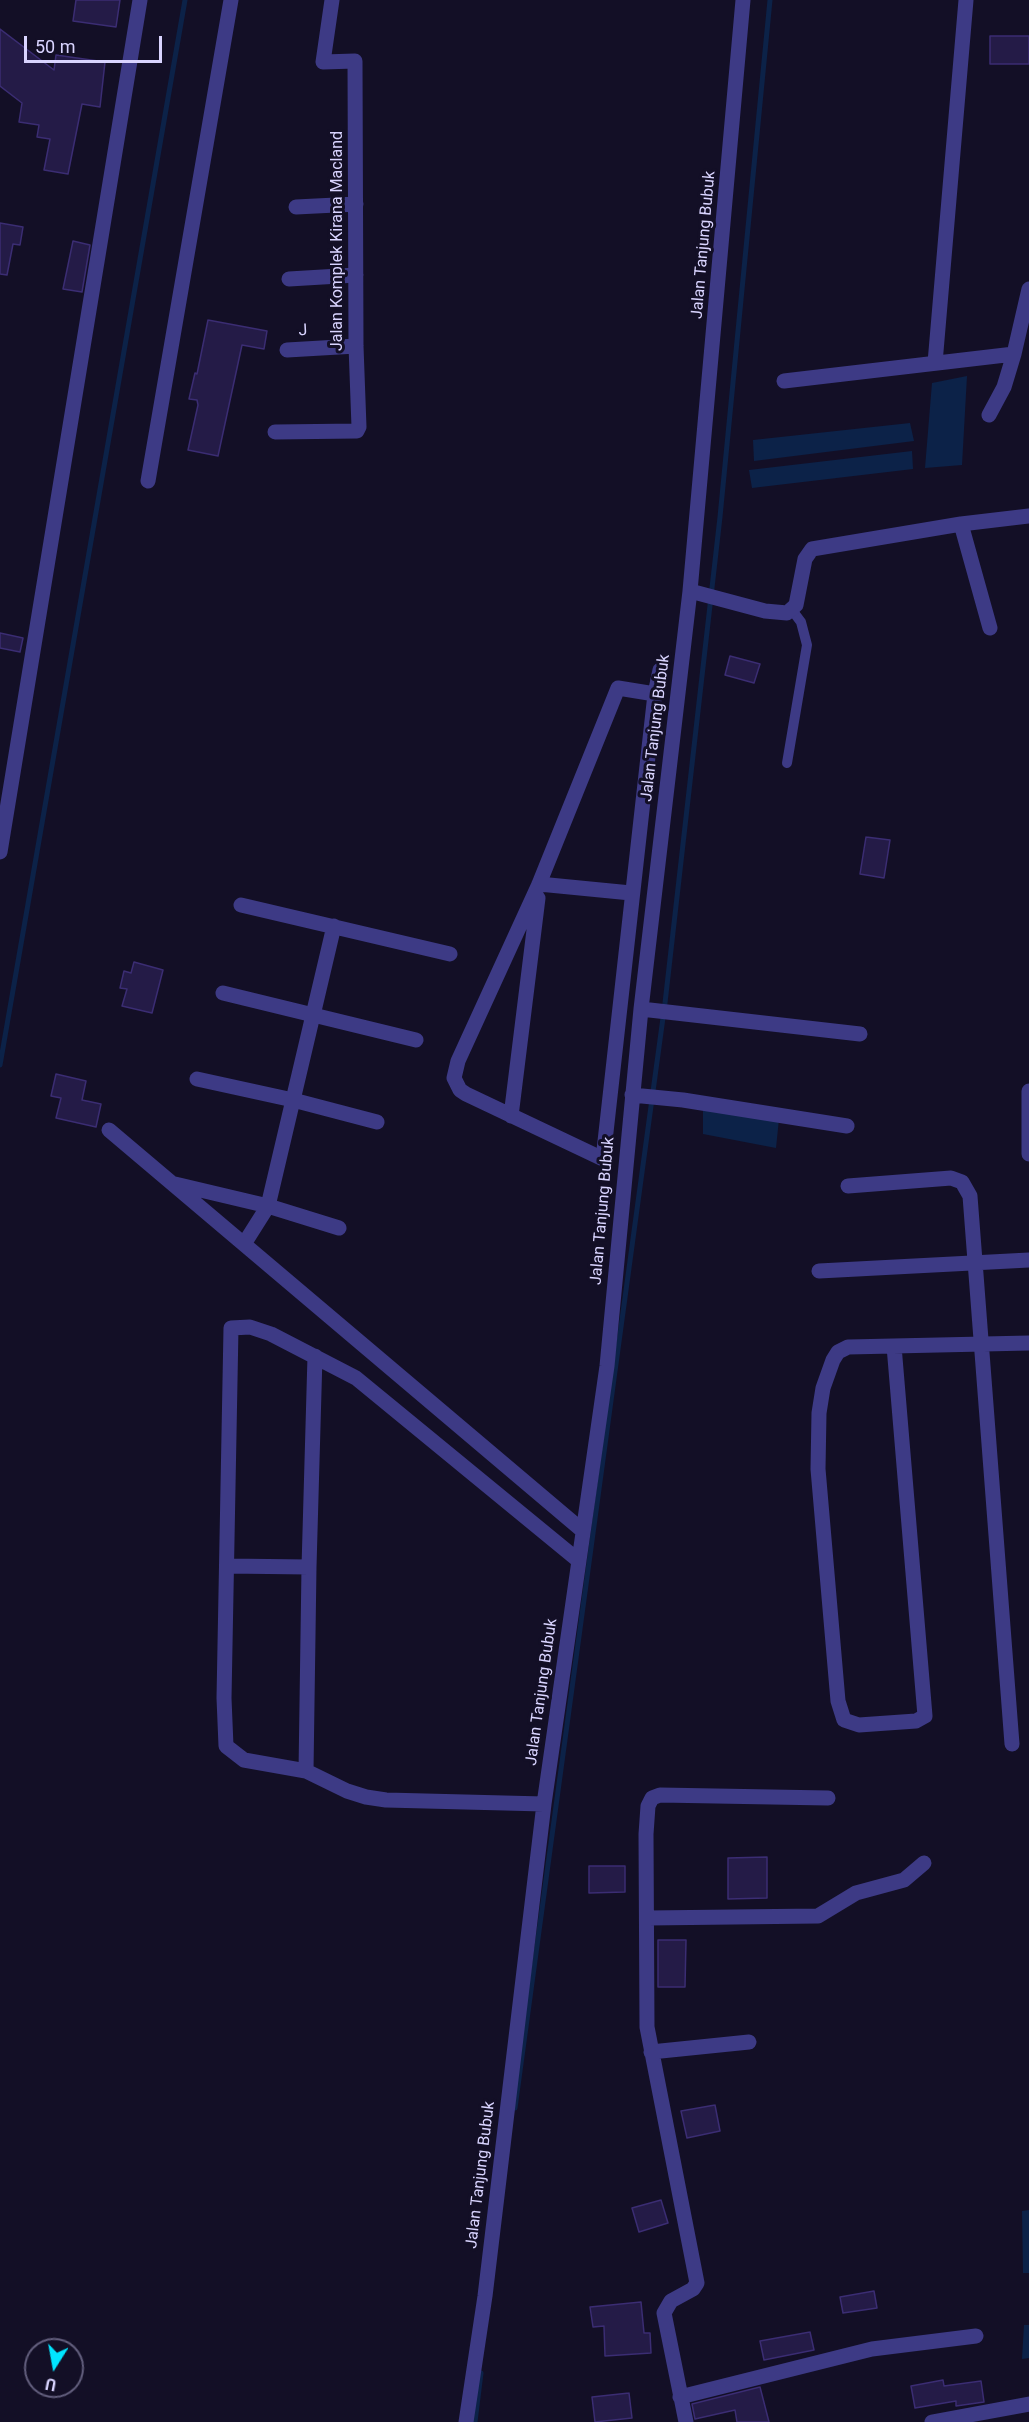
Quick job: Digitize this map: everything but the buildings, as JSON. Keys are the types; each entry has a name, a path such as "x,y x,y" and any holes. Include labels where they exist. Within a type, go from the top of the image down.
{"street":[{"path":"0,852 140,0"},
{"path":"148,481 231,0"},
{"name":"Jalan Komplek Kirana Macland","path":"275,432 357,431 360,422 356,275 355,62 323,62 332,0"},
{"name":"Jalan Tanjung Bubuk","path":"466,2422 486,2284 544,1804 607,1366 648,1010 653,905 690,591 743,0"},
{"path":"935,363 966,0"},
{"path":"296,207 356,204"},
{"path":"289,279 356,275"},
{"path":"989,415 1004,387 1029,289"},
{"name":"J","path":"287,350 357,346"},
{"path":"784,381 1014,354"},
{"path":"690,591 777,614 787,613 796,605 805,559 812,549 961,524 1029,516"},
{"path":"961,524 990,628"},
{"path":"658,681 631,898 603,1159 460,1090 454,1078 454,1070 540,884 618,688 658,681 679,683"},
{"path":"540,884 631,898 653,905"},
{"path":"512,1116 540,884"},
{"path":"241,905 450,954"},
{"path":"244,1244 268,1206 334,926"},
{"path":"224,993 416,1040"},
{"path":"648,1010 860,1034"},
{"path":"197,1079 293,1100 377,1122"},
{"path":"1029,1091 1029,1154"},
{"path":"638,1096 683,1100 847,1126"},
{"path":"109,1130 583,1531"},
{"path":"848,1186 951,1178 962,1182 970,1196 1012,1744"},
{"path":"172,1184 268,1206 339,1228"},
{"path":"819,1271 1029,1260"},
{"path":"544,1804 386,1800 366,1797 347,1791 306,1771 244,1760 226,1746 224,1707 231,1328 250,1327 282,1339 356,1378 579,1561"},
{"path":"894,1346 925,1716 916,1721 859,1725 844,1720 838,1701 818,1469 819,1413 828,1372 838,1352 848,1347 1029,1343"},
{"path":"306,1771 315,1356"},
{"path":"226,1566 309,1567"},
{"path":"686,2422 664,2313 671,2301 693,2289 697,2283 651,2052 646,2009 648,1806 652,1798 660,1795 828,1798"},
{"path":"648,1918 818,1916 856,1893 904,1880 924,1863"},
{"path":"651,2052 749,2042"},
{"path":"680,2397 872,2349 976,2336"},
{"path":"932,2422 1029,2404"}],"lane":[{"path":"787,763 807,645 801,622 792,610"}],"water":[{"path":"967,376 962,465 925,468 932,383"},
{"path":"910,423 914,441 754,461 753,440"},
{"path":"912,451 913,469 752,488 749,470"},
{"path":"703,1107 779,1119 776,1148 703,1134"},
{"path":"1029,2210 1029,2273 1023,2273 1022,2211"},
{"path":"1024,2325 1029,2325 1029,2358 1022,2359"}],"waterway":[{"path":"0,1065 185,0"},
{"path":"515,2108 665,1003 720,517 770,0"},
{"path":"475,2422 481,2373"}]}
